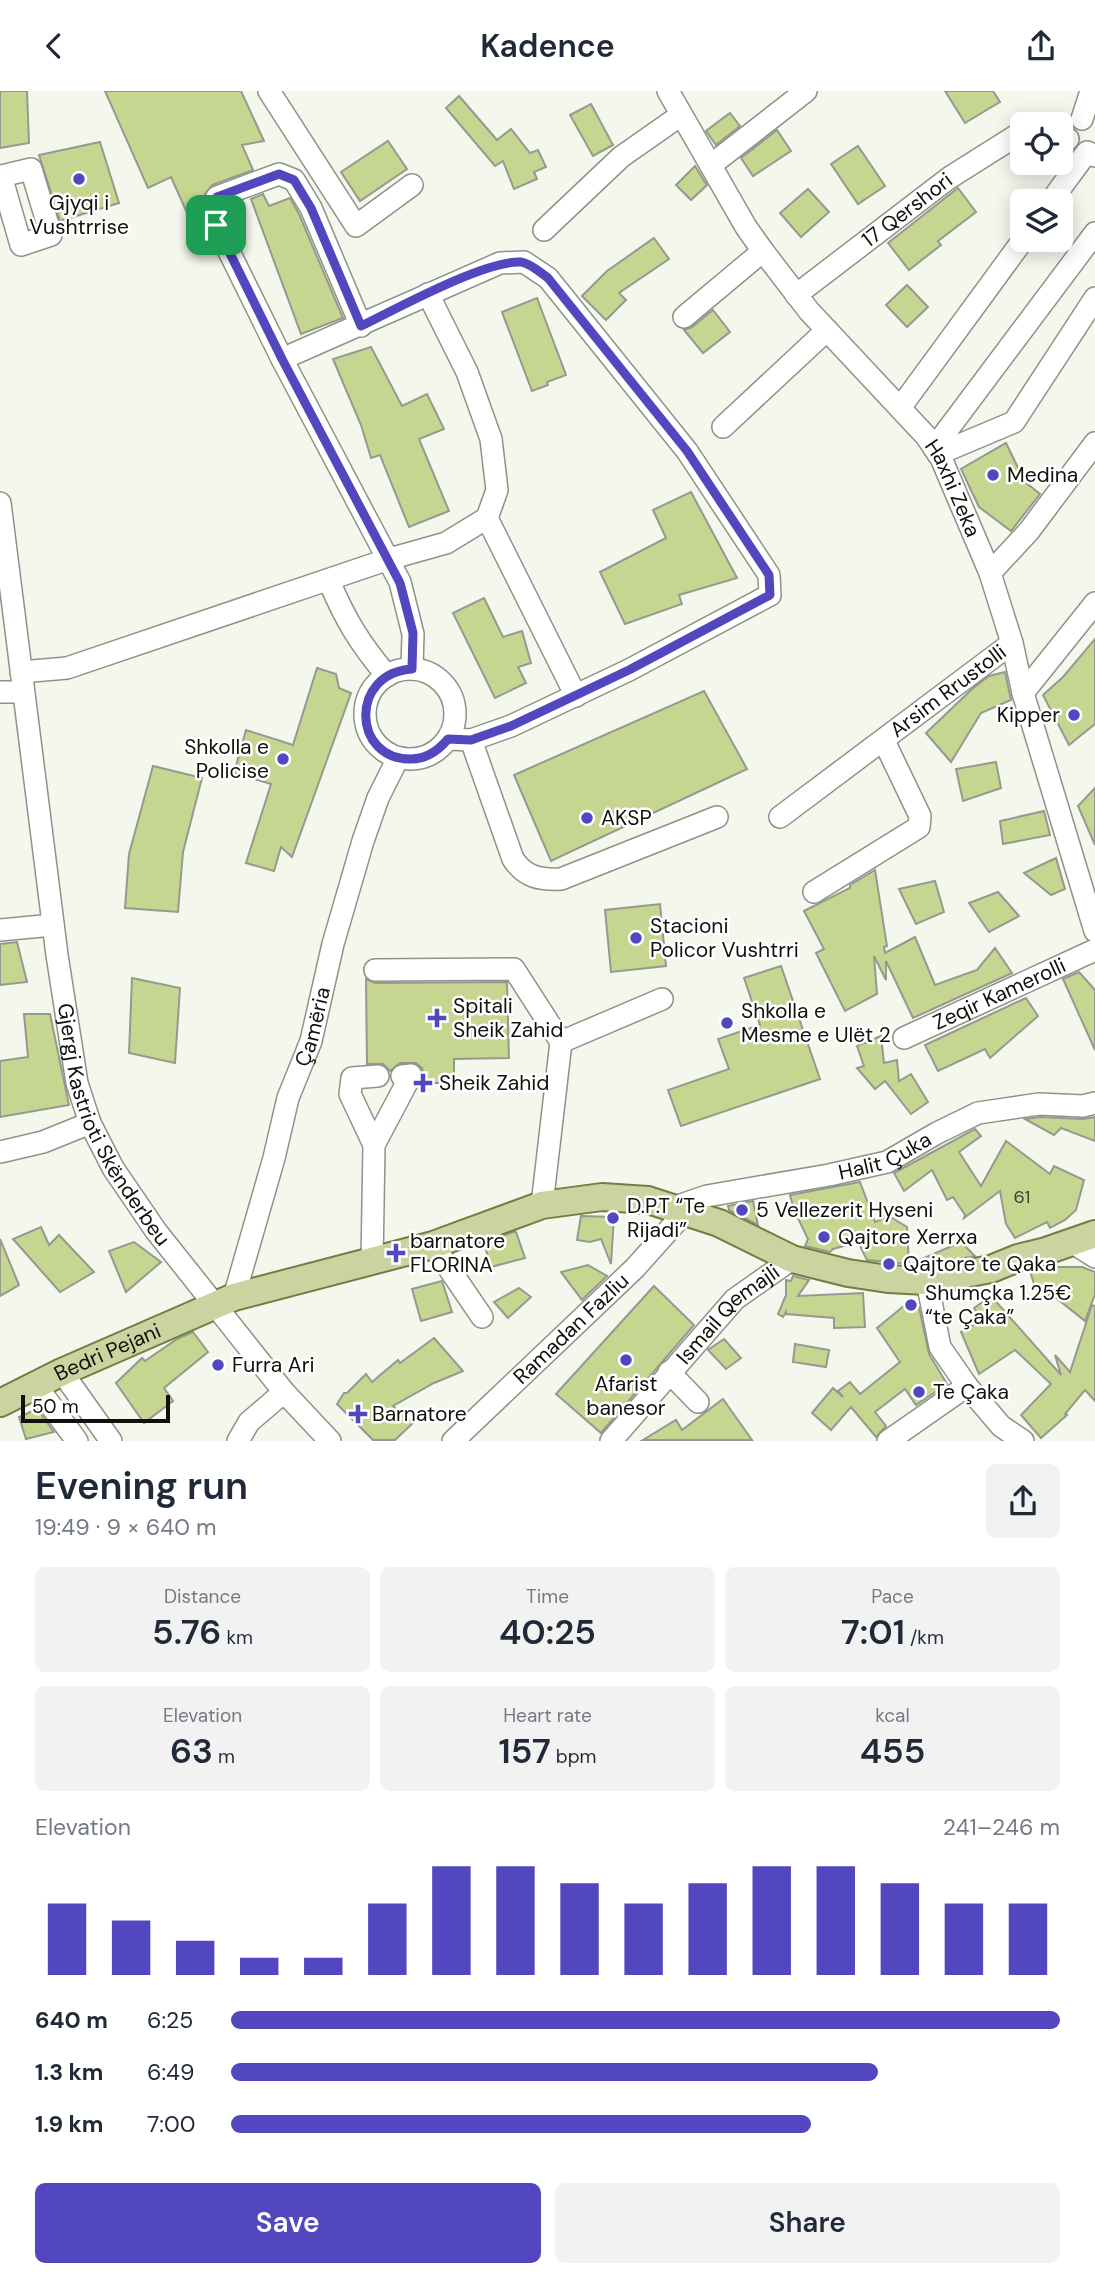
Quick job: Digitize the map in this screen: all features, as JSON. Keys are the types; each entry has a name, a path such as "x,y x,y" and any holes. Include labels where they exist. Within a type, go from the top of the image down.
{"main road":[{"path":"225,1301 433,1245 542,1205 602,1197 648,1200 719,1223 792,1259 848,1273 888,1279 928,1281 991,1269 1018,1258 1088,1244"},
{"name":"Bedri Pejani","path":"0,1403 35,1384 225,1301"}],"street":[{"path":"269,91 356,226 412,185"},
{"name":"Haxhi Zeka","path":"668,91 746,227 763,251 796,295 936,451 990,573 1012,643 1023,693 1087,872 1095,931"},
{"path":"711,166 806,91"},
{"path":"1082,119 1091,91"},
{"path":"544,230 621,157 681,115"},
{"name":"17 Qershori","path":"796,295 949,178 1010,140"},
{"path":"1060,189 1087,152 1095,156"},
{"path":"361,326 311,208 294,180 279,174 217,197 212,206 216,225 282,359 400,583 410,613 413,633 412,669"},
{"path":"936,451 1095,233"},
{"path":"684,317 763,251"},
{"path":"900,408 1014,252"},
{"path":"282,359 500,263 524,262 548,278 687,451 769,575 770,595 576,697 511,726 471,740 448,739"},
{"path":"936,451 1014,422 1095,297 1064,274"},
{"path":"0,692 22,682 389,559 446,543 487,518 497,490 491,439 467,372 428,294"},
{"path":"723,427 827,330"},
{"path":"990,573 1029,531 1095,443"},
{"name":"Gjergj Kastrioti Skënderbeu","path":"0,503 53,925 77,1083 90,1123 113,1168 156,1231 225,1301 284,1392 330,1440"},
{"path":"487,518 576,697"},
{"path":"329,581 346,620 361,645 387,676"},
{"path":"1023,693 1095,603"},
{"name":"Arsim Rrustolli","path":"780,817 1012,643"},
{"path":"412,669 436,677 452,697 454,723 448,739 428,755 398,758 379,748 368,730 365,720 367,699 387,676 412,669"},
{"path":"471,740 513,859 521,870 530,876 545,880 561,879 718,817"},
{"name":"Arsim Rrustolli","path":"814,892 919,827 920,816 884,741"},
{"name":"Çamëria","path":"225,1301 274,1158 288,1098 311,1041 333,943 363,841 378,798 398,758"},
{"path":"0,930 53,925"},
{"name":"Zeqir Kamerolli","path":"904,1038 1095,950"},
{"path":"375,970 514,969 561,1042 542,1205"},
{"path":"561,1042 662,999"},
{"path":"374,1145 411,1075 402,1076"},
{"path":"372,1262 374,1145 350,1094 352,1078 377,1076"},
{"name":"Halit Çuka","path":"679,1210 707,1196 830,1175 887,1162 978,1113 1039,1104 1083,1106 1095,1103"},
{"path":"0,1152 43,1142 90,1123"},
{"name":"Ramadan Fazliu","path":"453,1440 635,1268 679,1210"},
{"path":"433,1245 482,1317"},
{"name":"Ismail Qemajli","path":"611,1440 735,1299 792,1259"},
{"path":"928,1281 940,1347 967,1386 1001,1426 1023,1440"},
{"path":"62,1372 111,1440"},
{"name":"Ismail Qemajli","path":"669,1372 698,1402"},
{"path":"35,1384 77,1440"},
{"path":"888,1440 967,1386"},
{"path":"239,1440 249,1422 284,1392"}],"building":[{"path":"0,91 27,91 29,143 0,148"},
{"path":"105,91 241,91 264,141 242,145 253,170 212,185 201,200 199,210 188,215 171,177 148,188"},
{"path":"945,91 993,91 1000,102 965,123"},
{"path":"459,96 497,140 511,129 530,153 538,150 546,167 534,172 537,179 514,189 503,161 495,166 446,108"},
{"path":"591,104 613,145 593,156 570,115"},
{"path":"730,113 740,126 716,145 706,131"},
{"path":"777,130 791,151 753,176 741,158"},
{"path":"388,141 407,169 360,201 341,172"},
{"name":"Gjyqi i Vushtrrise","path":"100,142 119,203 60,221 39,155"},
{"path":"858,146 885,186 858,204 831,164"},
{"path":"695,166 707,185 691,200 676,185"},
{"path":"958,188 976,212 938,241 941,245 909,270 888,243"},
{"path":"808,189 829,212 801,237 780,213"},
{"path":"263,194 269,206 290,198 343,318 301,334 251,199"},
{"path":"654,238 669,259 619,293 626,300 606,320 582,296 607,271"},
{"path":"907,285 928,307 907,327 886,305"},
{"path":"537,298 566,375 532,391 502,312"},
{"path":"713,310 730,332 703,353 684,330"},
{"path":"371,347 402,406 427,394 444,429 419,439 449,511 409,527 380,455 371,458 361,425 333,359"},
{"name":"Medina","path":"1006,443 1025,482 1040,494 1011,531 979,507 961,469"},
{"path":"691,492 737,578 679,595 682,604 625,624 600,572 666,538 653,510"},
{"path":"484,598 503,637 522,631 531,663 518,667 526,683 495,698 453,613"},
{"name":"Kipper","path":"1095,639 1095,724 1069,745 1043,695 1063,677"},
{"name":"Shkolla e Policise","path":"317,668 336,674 339,688 351,693 292,857 281,847 274,871 246,863 271,784 234,773 246,730 293,745"},
{"path":"1005,672 1011,700 981,713 951,762 926,733 972,689 989,676"},
{"name":"AKSP","path":"704,691 747,769 551,861 514,775"},
{"path":"996,762 1001,788 963,801 956,769"},
{"path":"153,766 202,778 183,852 178,912 125,908 129,854"},
{"path":"1095,788 1095,845 1078,806"},
{"path":"1044,811 1050,835 1003,844 1000,821"},
{"path":"1056,858 1065,889 1051,895 1024,873"},
{"path":"875,870 887,946 884,947 885,953 915,937 935,985 977,970 995,948 1012,973 913,1018 886,961 886,980 874,956 877,994 845,1011 816,953 824,949 804,911 850,888 850,885"},
{"path":"935,881 944,912 916,924 899,889"},
{"path":"998,892 1019,916 989,932 969,903"},
{"name":"Stacioni Policor Vushtrri","path":"660,904 666,966 611,972 605,910"},
{"path":"17,942 27,982 0,985 0,944"},
{"path":"781,966 820,1079 681,1126 668,1090 729,1069 718,1039 760,1025 744,978"},
{"path":"1079,972 1095,990 1095,1050 1063,979"},
{"path":"132,978 180,988 175,1063 129,1053"},
{"name":"Spitali Sheik Zahid","path":"366,979 375,983 507,982 509,1058 454,1059 454,1083 425,1083 422,1068 416,1063 400,1063 390,1071 383,1064 367,1064"},
{"path":"1026,998 1038,1016 990,1058 985,1049 938,1071 925,1045"},
{"path":"24,1014 50,1014 69,1105 0,1117 0,1061 28,1057"},
{"path":"881,1036 884,1063 897,1060 899,1081 911,1074 928,1102 911,1114 885,1081 875,1089 857,1068 864,1066 857,1046"},
{"path":"1095,1117 1095,1141 1061,1128 1054,1135 1025,1119"},
{"path":"975,1129 981,1136 959,1152 981,1186 1006,1141 1050,1174 1054,1166 1084,1180 1076,1210 1050,1228 1047,1222 1015,1238 1006,1224 1000,1191 964,1218 965,1215 953,1197 947,1200 932,1170 904,1191 894,1173"},
{"path":"860,1182 875,1222 889,1216 907,1227 909,1264 867,1260 858,1242 830,1252 805,1246 808,1239 790,1195"},
{"path":"753,1201 758,1225 729,1210 728,1206"},
{"path":"581,1216 614,1217 611,1264 601,1239 590,1242 577,1240"},
{"path":"41,1227 49,1245 59,1235 94,1272 60,1292 13,1239"},
{"path":"516,1232 525,1258 491,1267 484,1243"},
{"path":"0,1239 19,1285 0,1296"},
{"path":"134,1242 161,1262 126,1292 109,1251"},
{"path":"961,1242 975,1256 926,1265 915,1262"},
{"path":"588,1265 607,1276 582,1300 561,1272"},
{"path":"1055,1265 1082,1267 1095,1272 1095,1294 1085,1321 1051,1294 1039,1300 1030,1271"},
{"path":"793,1276 809,1280 798,1296 863,1293 865,1327 834,1328 834,1318 786,1312 783,1317 778,1314 786,1295 786,1280 791,1281"},
{"path":"442,1281 452,1312 421,1321 412,1289"},
{"name":"Afarist banesor","path":"654,1286 694,1325 601,1433 556,1394"},
{"path":"519,1288 531,1297 508,1318 494,1302"},
{"path":"991,1296 1061,1375 1055,1355 1070,1372 1092,1305 1095,1306 1095,1401 1085,1390 1065,1414 1067,1415 1041,1438 1021,1415 1051,1384 1015,1350 979,1374 961,1332 982,1320 974,1308"},
{"path":"911,1300 919,1307 929,1354 947,1384 916,1405 905,1389 875,1412 886,1426 876,1437 851,1407 831,1430 812,1413 833,1388 843,1397 838,1391 850,1382 860,1394 900,1362 877,1328"},
{"path":"193,1332 208,1352 164,1388 173,1401 144,1423 116,1383 142,1358 145,1361 177,1339"},
{"path":"434,1338 463,1371 434,1383 393,1406 413,1423 395,1440 373,1440 337,1404 344,1393 366,1374 372,1382 398,1360 400,1363"},
{"path":"724,1339 741,1358 726,1369 708,1350"},
{"path":"795,1344 829,1350 826,1367 793,1362"},
{"path":"723,1399 752,1440 643,1440 676,1420 682,1430"},
{"path":"37,1409 54,1432 26,1439 19,1417"}],"place":[{"name":"Gjyqi i Vushtrrise","path":"79,179"},
{"name":"Medina","path":"993,475"},
{"name":"Kipper","path":"1074,715"},
{"name":"Shkolla e Policise","path":"283,759"},
{"name":"AKSP","path":"587,818"},
{"name":"Stacioni Policor Vushtrri","path":"636,938"},
{"name":"Spitali Sheik Zahid","path":"437,1018"},
{"name":"Shkolla e Mesme e Ulët 2","path":"727,1023"},
{"name":"Sheik Zahid","path":"423,1083"},
{"name":"5 Vellezerit Hyseni","path":"742,1210"},
{"name":"D.P.T “Te Rijadi”","path":"613,1218"},
{"name":"Qajtore Xerrxa","path":"824,1237"},
{"name":"barnatore FLORINA","path":"396,1253"},
{"name":"Qajtore te Qaka","path":"889,1264"},
{"name":"Shumçka 1.25€ “te Çaka”","path":"911,1305"},
{"name":"Afarist banesor","path":"626,1360"},
{"name":"Furra Ari","path":"218,1365"},
{"name":"Te Çaka","path":"919,1392"},
{"name":"Barnatore","path":"358,1414"}],"route":[{"path":"279,174 294,180 311,208 361,326 500,263 524,262 548,278 687,451 769,575 770,595 576,697 511,726 471,740 448,739 436,751 418,758 398,758 379,748 365,720 367,699 372,690 387,676 412,669 413,633 410,613 389,559 282,359 216,225 212,206 217,197 279,174"}]}
